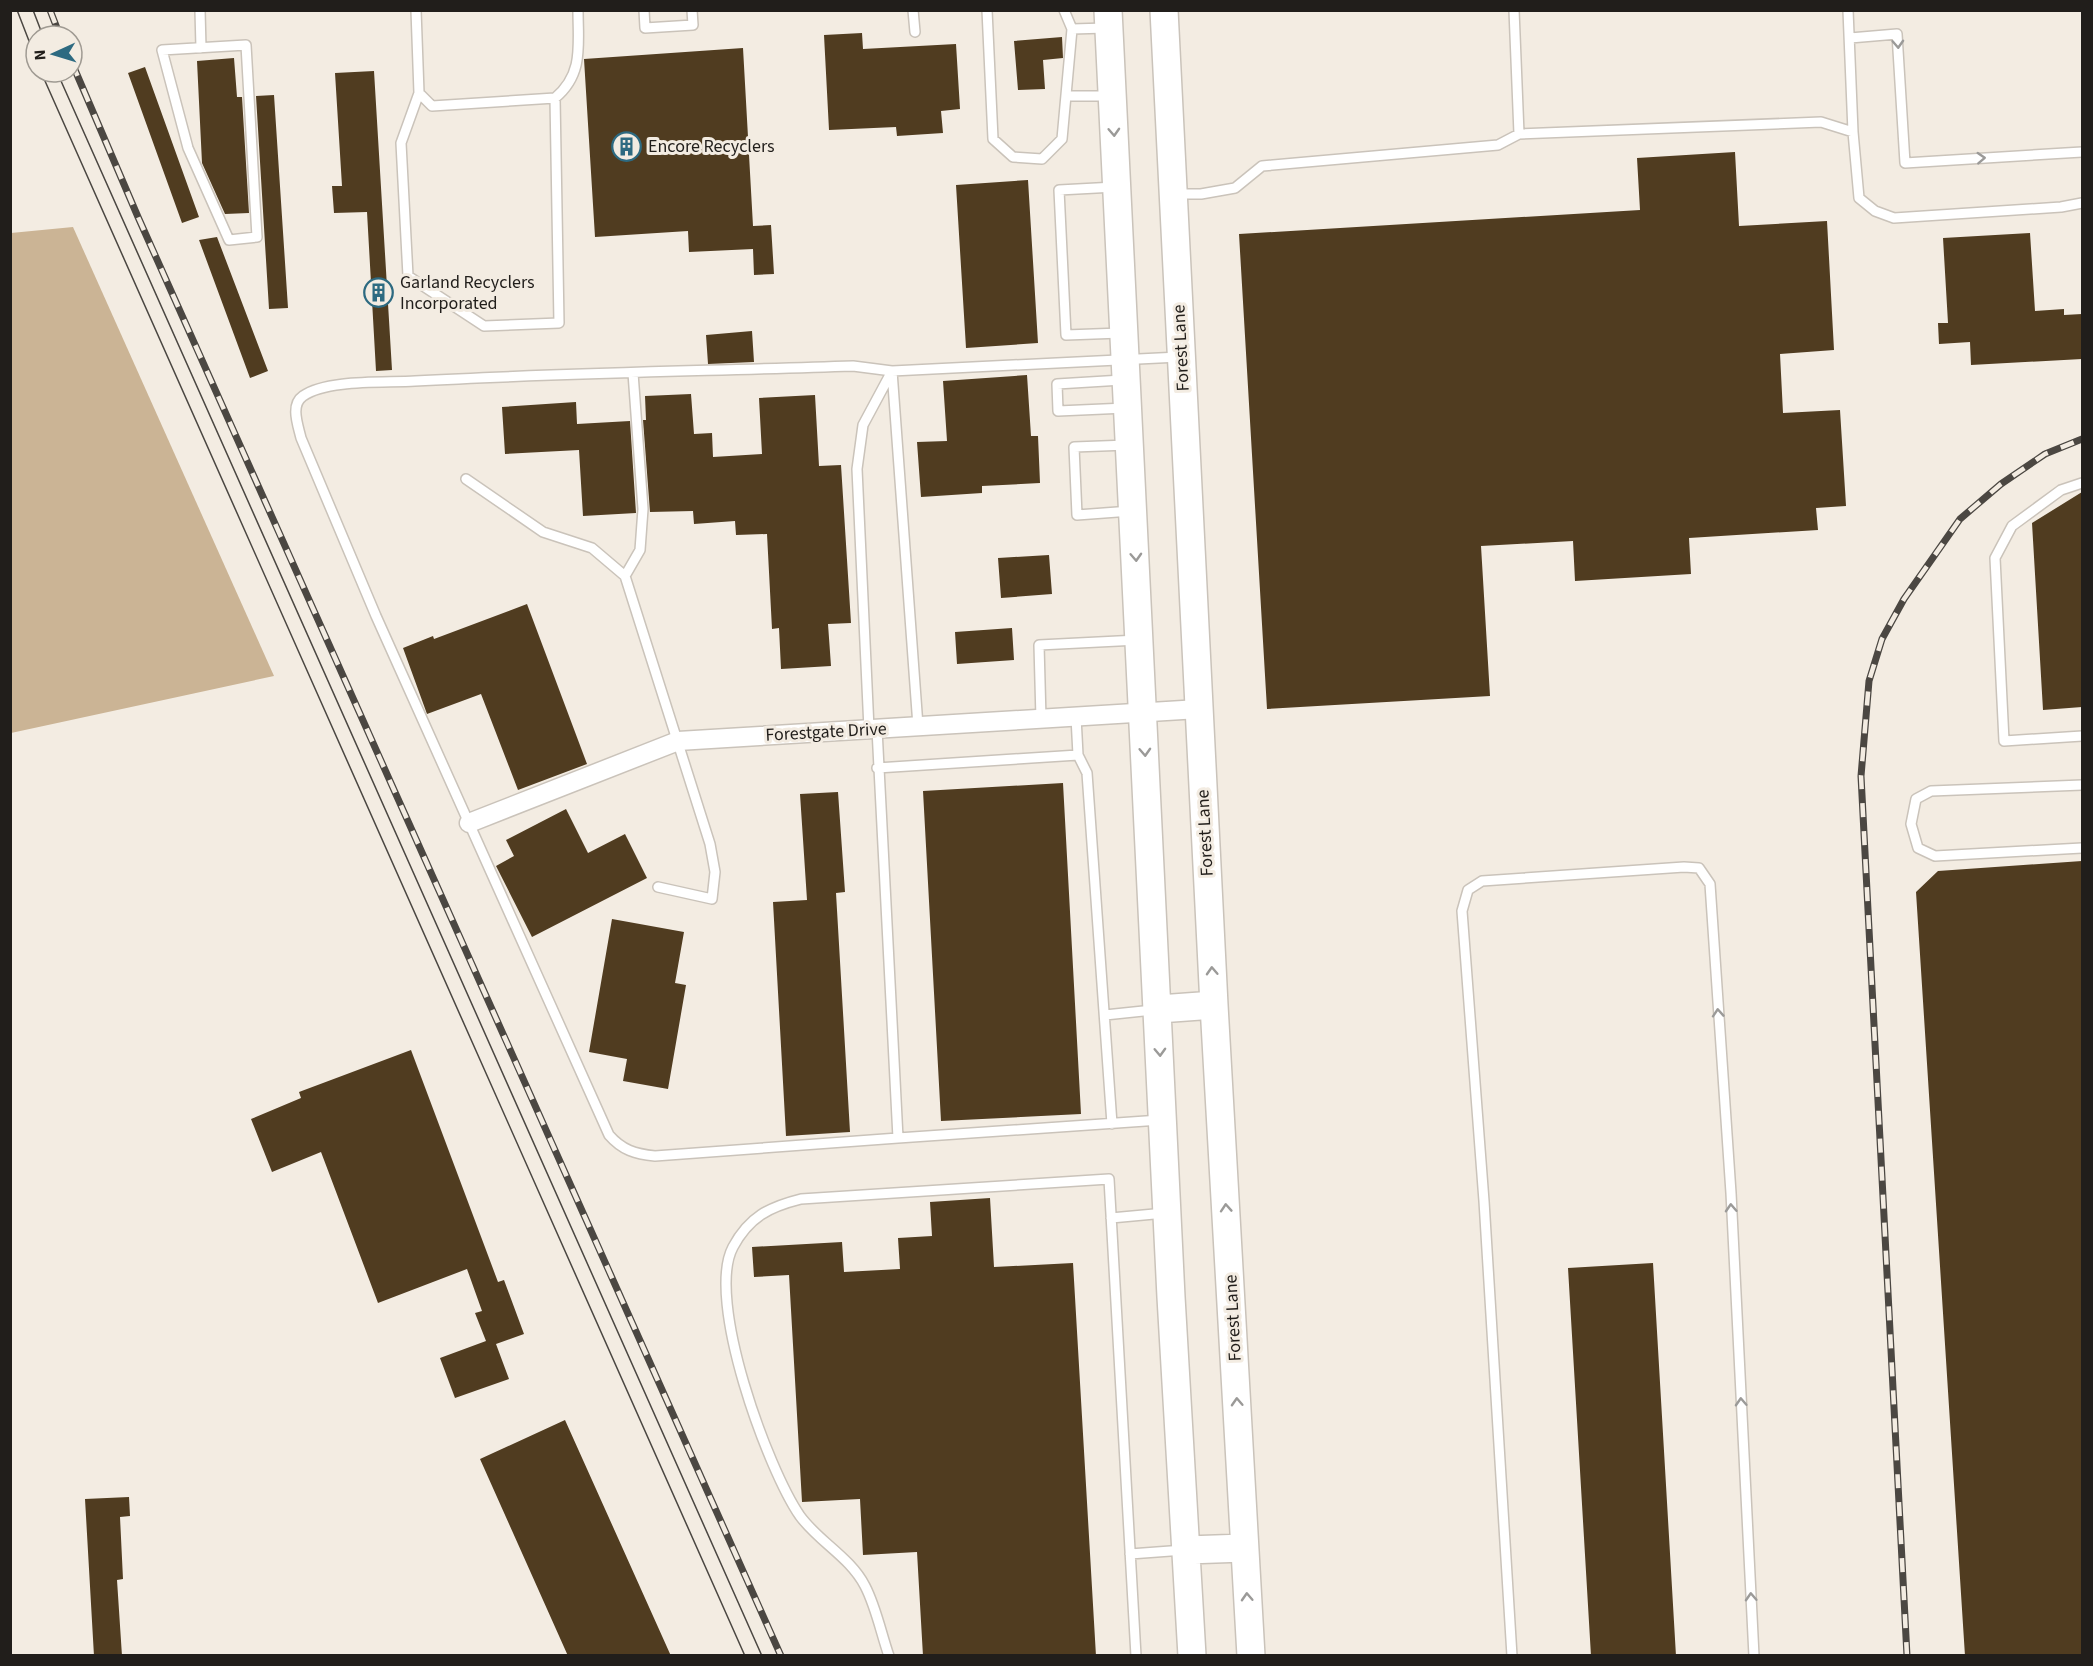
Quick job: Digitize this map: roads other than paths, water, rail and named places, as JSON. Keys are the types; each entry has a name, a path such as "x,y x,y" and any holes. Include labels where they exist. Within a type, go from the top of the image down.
{"main road":[{"name":"Forest Lane","path":"1164,10 1214,1005 1251,1656"},
{"path":"1108,19 1159,1009 1167,1213 1192,1656"},
{"path":"1159,1009 1214,1005"},
{"path":"1187,1550 1244,1548"}],"street":[{"name":"Forestgate Drive","path":"469,823 678,741 1199,709"}],"lane":[{"path":"200,10 201,48"},
{"path":"416,10 419,93 401,143 408,276 484,326 559,323 555,98"},
{"path":"419,93 432,106 555,98 569,87 579,59 578,10"},
{"path":"644,10 645,28 693,25 692,10"},
{"path":"913,10 915,32"},
{"path":"987,10 993,139 1013,157 1042,159 1062,139 1072,29 1065,10"},
{"path":"1514,10 1519,134"},
{"path":"1848,10 1853,132 1859,198 1875,211 1894,218 2061,207 2082,203"},
{"path":"1072,29 1108,19"},
{"path":"1850,38 1897,34 1905,163 2082,152"},
{"path":"246,45 256,237 229,240 188,148 162,50 201,48 246,45"},
{"path":"1067,96 1112,96"},
{"path":"1173,194 1201,194 1235,188 1262,166 1498,145 1519,134 1821,122 1853,132"},
{"path":"1117,187 1059,190 1065,324 1066,335 1124,333"},
{"path":"1128,407 1058,411 1057,384 1181,357"},
{"path":"1126,370 892,371 854,366 338,386 315,389 300,397 295,412 301,438 372,606 609,1135 619,1146 637,1154 655,1156 1163,1119"},
{"path":"892,371 918,726"},
{"path":"892,371 863,425 857,469 898,1138"},
{"path":"625,576 640,550 643,509 633,373"},
{"path":"1130,445 1074,447 1077,515 1134,511"},
{"path":"466,479 543,532 592,548 625,576 710,844 715,872 712,899 658,887"},
{"path":"2082,483 2061,490 2012,526 1995,558 2004,741 2082,736"},
{"path":"1041,719 1039,645 1140,640"},
{"path":"1076,717 1078,755 1087,773 1112,1124"},
{"path":"877,768 1078,755"},
{"path":"2082,785 1931,791 1916,799 1911,824 1918,848 1935,856 2082,848"},
{"path":"1512,1656 1484,1201 1462,911 1468,890 1482,881 1684,867 1699,868 1710,884 1731,1193 1754,1656"},
{"path":"1105,1015 1159,1009"},
{"path":"889,1656 865,1586 843,1556 801,1517 772,1464 745,1385 728,1317 725,1274 732,1249 750,1223 772,1206 801,1199 1109,1179 1136,1656"},
{"path":"1111,1218 1167,1213"},
{"path":"1130,1554 1187,1550"}],"tram line":[{"path":"17,10 24,28"},
{"path":"33,10 38,24"},
{"path":"46,84 745,1656"},
{"path":"62,84 762,1656"}],"railway":[{"path":"50,10 55,24"},
{"path":"81,84 138,217 781,1656"},
{"path":"1907,1656 1861,776 1869,681 1882,639 1904,599 1960,519 2001,484 2045,454 2082,439"}],"place":[{"name":"Encore Recyclers","path":"627,146"},
{"name":"Garland Recyclers Incorporated","path":"379,292"}]}
